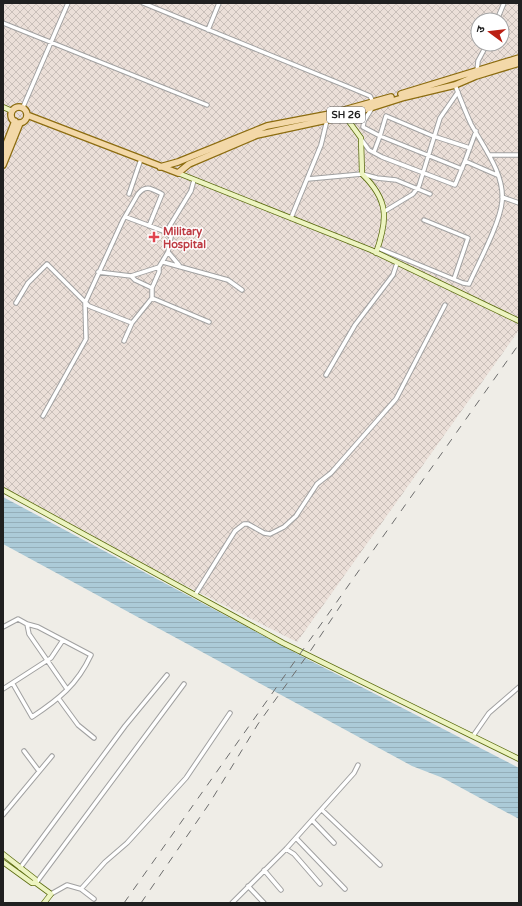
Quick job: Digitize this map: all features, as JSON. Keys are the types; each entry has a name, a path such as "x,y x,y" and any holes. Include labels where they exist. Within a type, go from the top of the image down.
{"main road":[{"path":"160,167 178,162 267,126 373,104 476,74 519,58"},
{"name":"SH 26","path":"178,173 189,164 272,130 345,116 373,104 455,85 476,74 519,63"},
{"path":"17,122 12,117 12,111 18,107 23,107 27,115 178,173"},
{"path":"17,122 24,121 27,115"},
{"path":"3,152 17,122"},
{"path":"3,165 17,122"}],"street":[{"path":"23,107 68,3"},
{"path":"143,3 370,96 374,100 364,120 363,127 380,136 462,168"},
{"path":"208,30 218,3"},
{"path":"3,23 207,105"},
{"path":"476,74 478,62 483,52"},
{"path":"178,173 291,218 469,284 493,230 502,204 502,189 489,155 476,131 455,85"},
{"path":"385,211 414,194 423,172 433,136 440,118 458,92"},
{"path":"3,107 12,111"},
{"path":"345,116 356,129 369,150 456,184 466,161 476,131"},
{"path":"374,152 386,116 433,136 470,148"},
{"path":"291,218 308,179 322,141 327,120"},
{"path":"356,129 364,125"},
{"path":"361,138 362,174 372,183 385,211 377,250"},
{"path":"489,155 519,155"},
{"path":"129,194 141,159"},
{"path":"466,161 497,174"},
{"path":"308,179 362,174 377,178 396,180 430,194"},
{"path":"166,232 191,191 194,180"},
{"path":"43,416 86,339 84,303 98,272 138,194 143,189 148,188 162,194 149,226"},
{"path":"502,197 519,203"},
{"path":"124,341 132,323 152,298 152,288 159,267 168,252 171,237 166,232 126,217"},
{"path":"424,220 468,238 454,279"},
{"path":"377,250 397,263 519,321"},
{"path":"168,252 179,265"},
{"path":"163,262 179,265 228,280 242,290"},
{"path":"326,375 355,325 393,274 397,263"},
{"path":"16,303 28,283 47,264 84,303 132,323"},
{"path":"98,272 131,276 159,267"},
{"path":"131,276 135,280 152,288"},
{"path":"152,298 209,322"},
{"path":"195,595 235,531 240,526 248,524 264,533 270,534 284,527 296,516 317,484 331,474 396,399 445,305"},
{"path":"3,490 284,643 519,759"},
{"path":"3,626 18,619 26,624 38,627 91,655 83,673 59,699 32,717 26,710 13,684"},
{"path":"26,624 29,634 67,689"},
{"path":"3,689 47,661 63,640"},
{"path":"19,870 125,726 167,675"},
{"path":"36,883 184,684"},
{"path":"474,736 489,713 519,687"},
{"path":"59,699 78,725 94,738"},
{"path":"81,888 105,862 127,843 186,778 230,713"},
{"path":"24,751 39,771"},
{"path":"3,815 52,756"},
{"path":"232,903 286,849 322,810 354,773 358,765"},
{"path":"322,810 380,865"},
{"path":"312,820 334,843"},
{"path":"296,838 345,889"},
{"path":"286,849 294,854 320,884"},
{"path":"3,854 32,883 36,883 50,894"},
{"path":"3,862 19,870"},
{"path":"264,870 281,890"},
{"path":"44,903 50,894 67,885 81,888 94,899"},
{"path":"248,886 264,903"}],"shaded area":[{"path":"3,3 519,3 519,330 297,642 3,493"}],"water":[{"path":"3,497 311,661 519,768 519,819 443,778 412,766 3,544"}],"railway":[{"path":"124,903 519,344"},
{"path":"141,903 209,804 258,724 343,602"}],"place":[{"name":"Military Hospital","path":"154,237"}]}
